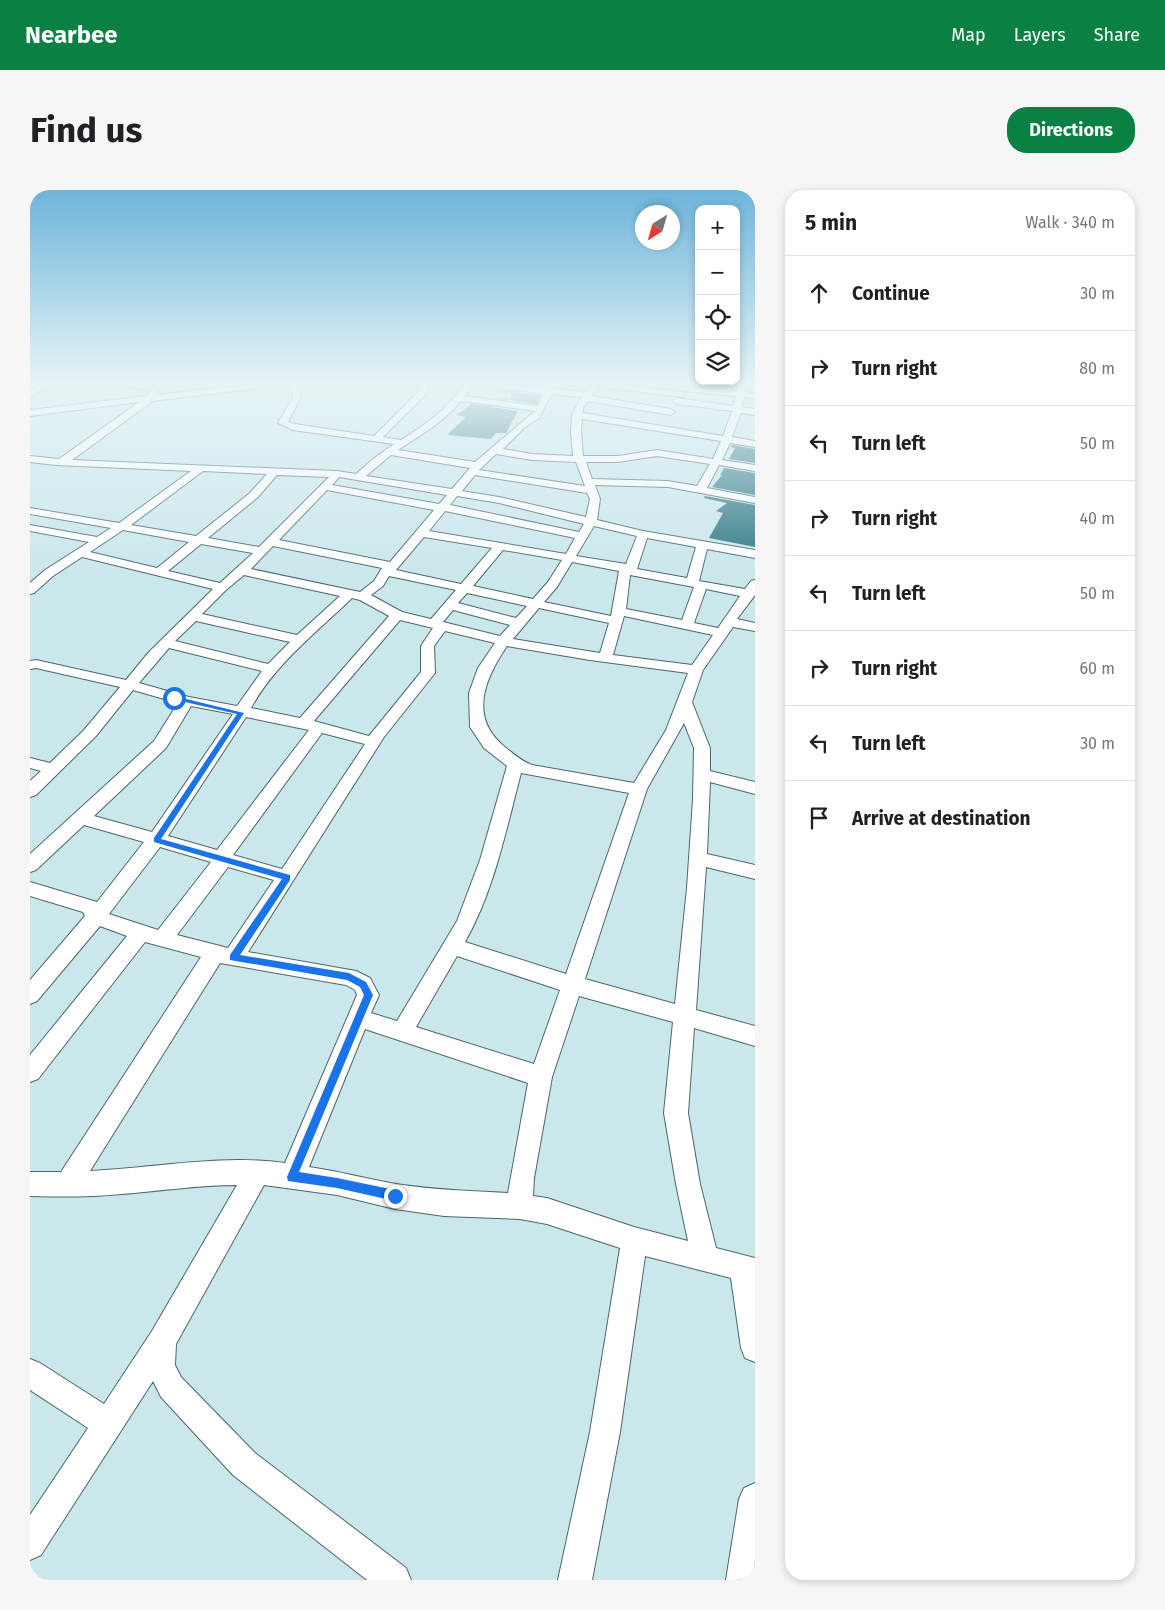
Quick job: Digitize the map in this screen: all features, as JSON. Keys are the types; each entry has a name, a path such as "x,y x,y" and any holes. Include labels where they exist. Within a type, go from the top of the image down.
{"street":[{"path":"39,469 59,462 81,447"},
{"path":"359,477 378,459 398,447"},
{"path":"30,995 96,917 156,840 241,713 249,696 271,669 302,640 356,595 379,583 389,568 422,533 475,469 499,447"},
{"path":"577,447 589,486 595,499 591,522 553,584 503,641 485,668 476,693 478,727 490,744 515,765 528,770 639,789"},
{"path":"702,489 723,447"},
{"path":"494,451 540,457 580,459 618,459 657,453 755,468"},
{"path":"390,452 475,469 589,486 638,482 702,489 755,500"},
{"path":"30,458 59,462 337,474 456,492 643,534 755,554"},
{"path":"30,590 49,573 121,526 176,488 201,468"},
{"path":"159,572 254,496 275,471"},
{"path":"30,791 90,733 166,643 222,587 242,571 337,474"},
{"path":"326,487 582,536"},
{"path":"33,514 121,526 201,540 266,547 389,568 537,604 687,625 726,628 755,627"},
{"path":"30,528 99,541"},
{"path":"422,533 618,565 628,571 697,584 752,589 696,670 674,730 639,789 574,985 541,1076 522,1178 520,1206"},
{"path":"606,658 628,571 643,534"},
{"path":"687,625 697,584 703,544"},
{"path":"67,1185 224,956 287,877 375,742 377,736 428,673 430,666 427,649 428,643 438,625 450,605 499,547"},
{"path":"79,553 222,587"},
{"path":"242,571 356,595 396,615 503,641 606,658 696,670"},
{"path":"450,605 519,624"},
{"path":"162,939 220,864 222,857 311,726 396,615"},
{"path":"193,616 302,640"},
{"path":"166,643 271,669"},
{"path":"30,665 36,664 130,685 187,701 311,726 375,742"},
{"path":"30,865 160,744 187,701"},
{"path":"684,702 702,748 702,774 698,858 686,1016 676,1113 688,1184 705,1257"},
{"path":"30,762 53,769"},
{"path":"402,1032 454,947 466,923 489,860 515,765"},
{"path":"702,774 755,788"},
{"path":"81,818 287,877"},
{"path":"698,858 755,872"},
{"path":"30,889 90,907 96,917 162,939 224,956 349,977 363,984 368,995 292,1177"},
{"path":"30,1072 141,933"},
{"path":"454,947 574,985 755,1036"},
{"path":"359,1018 541,1076"},
{"path":"30,1544 162,1341 258,1172"},
{"path":"30,1184 67,1185 198,1174 258,1172 337,1183 395,1196 444,1203 520,1206 547,1211 634,1240 749,1270 755,1348"},
{"path":"575,1580 605,1432 634,1240"},
{"path":"162,1341 162,1367 171,1387 244,1464 394,1580"},
{"path":"30,1373 107,1423"},
{"path":"743,1580 755,1499"}],"building":[{"path":"731,447 755,449 755,463 729,459 735,448"},
{"path":"724,468 755,473 755,495 712,487 722,475 720,475"},
{"path":"705,496 755,505 755,547 709,538 723,513 716,511 727,503 704,498"}],"route":[{"path":"174,698 241,713 156,840 222,857 287,877 234,958 349,977 363,984 368,995 292,1177 337,1183 395,1196"}]}
